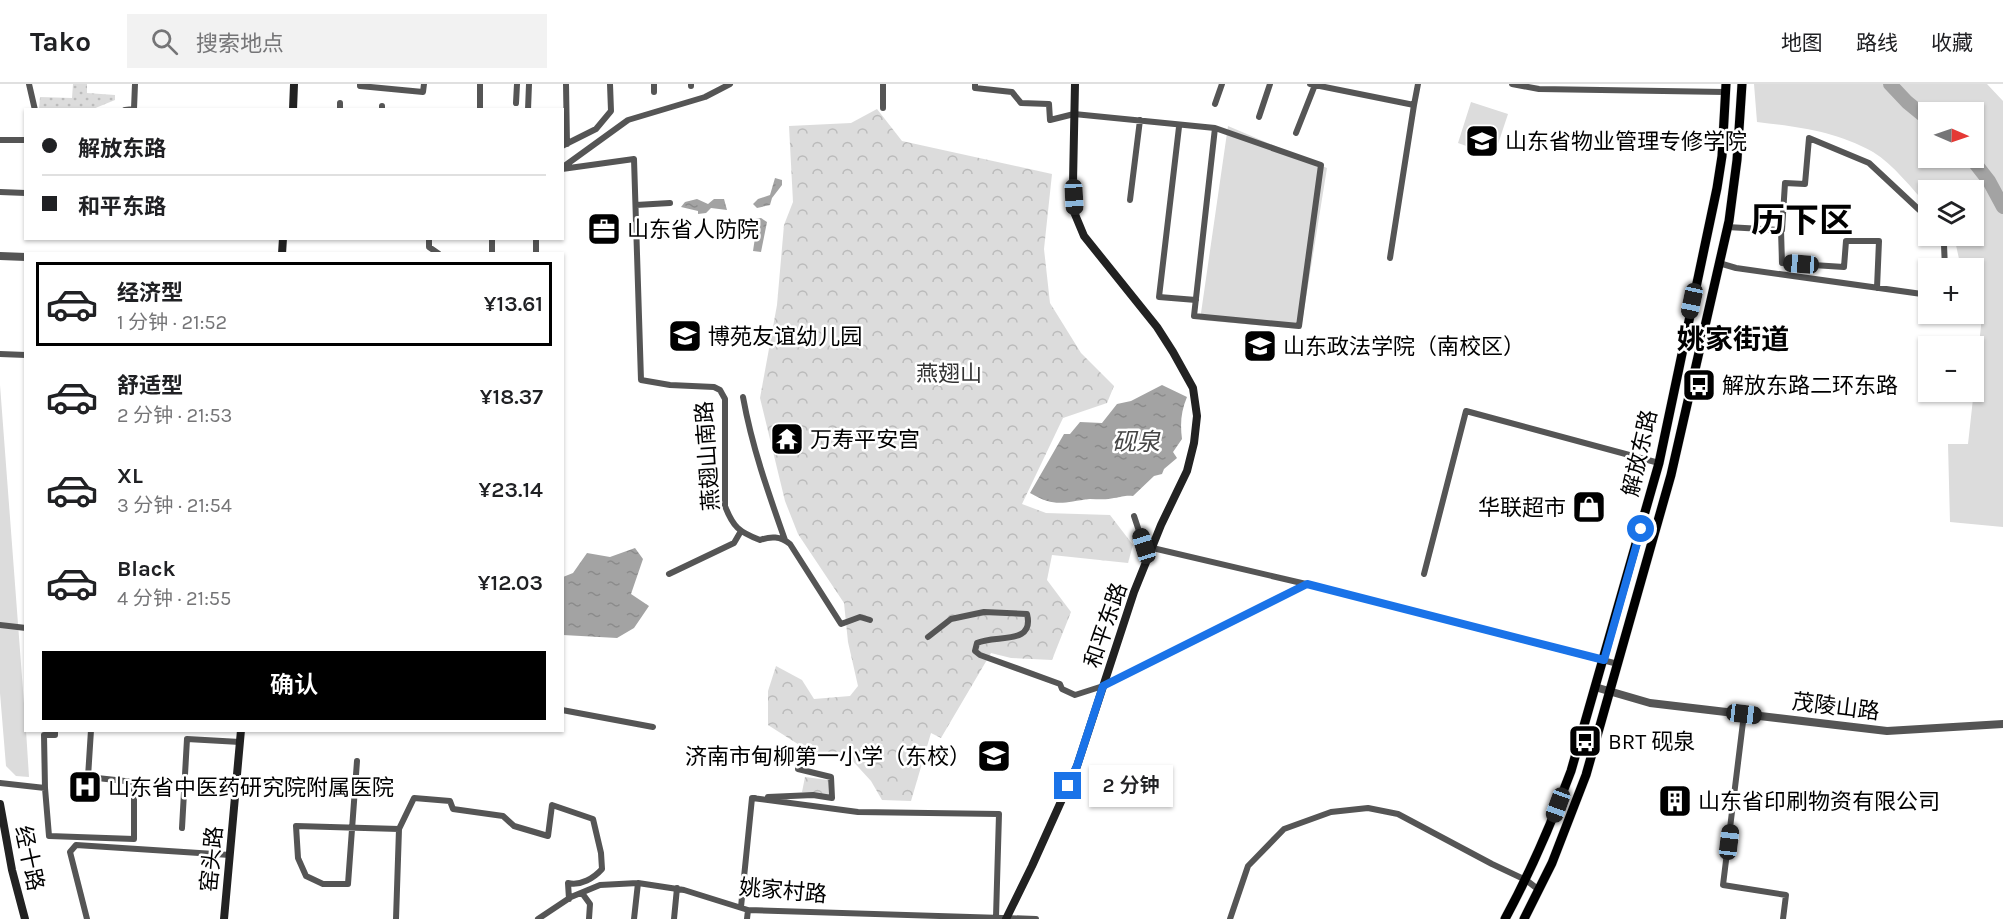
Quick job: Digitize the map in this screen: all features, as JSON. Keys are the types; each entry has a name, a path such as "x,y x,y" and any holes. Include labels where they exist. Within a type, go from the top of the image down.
{"main road":[{"path":"293,108 294,84"},
{"name":"和平东路","path":"1006,918 1077,766 1134,592 1161,525 1187,471 1194,443 1197,416 1193,388 1157,327 1084,236 1074,212 1075,84"},
{"name":"解放东路","path":"1524,919 1569,821 1586,775 1671,476 1727,227 1737,160 1743,84"},
{"name":"解放东路","path":"1505,919 1526,880 1571,771 1659,463 1715,198 1722,156 1726,88"},
{"name":"窑头路","path":"224,919 241,732"},
{"name":"经十路","path":"0,804 12,870 25,919"}],"street":[{"path":"29,84 35,108"},
{"path":"134,108 135,84"},
{"path":"360,84 423,92 424,84"},
{"path":"480,84 480,108"},
{"path":"516,103 517,84"},
{"path":"528,108 529,84"},
{"path":"566,84 565,142 596,129 611,111 610,84"},
{"path":"654,84 654,92"},
{"path":"564,167 628,120 705,97 730,84"},
{"path":"883,84 883,108"},
{"path":"975,84 975,88 1012,92 1021,103 1049,104 1050,120 1074,114 1215,128 1321,165 1299,326 1194,316 1215,128"},
{"path":"1215,104 1222,84"},
{"path":"1259,117 1270,84"},
{"path":"1390,258 1418,84"},
{"path":"1512,84 1539,89 1726,88"},
{"path":"1296,133 1313,85 1414,105"},
{"path":"1130,200 1140,120"},
{"path":"1179,127 1159,297 1196,300"},
{"path":"1877,288 1879,241 1846,241 1844,267 1782,263 1780,230 1785,183 1804,184 1809,138 1869,163 1918,209"},
{"path":"0,140 24,140"},
{"name":"燕翅山南路","path":"564,168 634,159 641,380 669,385 714,387 720,390 725,399 725,506 730,520 741,531 760,540 772,536 785,540"},
{"path":"0,192 24,193"},
{"path":"636,205 670,203"},
{"path":"1727,227 1780,230"},
{"path":"429,240 429,247 436,252"},
{"path":"0,256 24,257"},
{"path":"1719,263 1736,268 1918,294"},
{"path":"0,354 24,355"},
{"path":"743,397 749,434 785,540 790,544 841,624 861,617 870,620"},
{"path":"1424,574 1466,411 1659,463"},
{"path":"1134,516 1144,546 1307,584 1617,664"},
{"path":"669,574 734,543 741,531"},
{"path":"928,637 951,619 984,612 1027,614 1029,622 1026,631 1021,635 985,639 977,643 975,651 980,655 1060,684 1062,689 1075,695 1103,686 1307,584"},
{"path":"0,625 24,628"},
{"name":"茂陵山路","path":"1595,687 1650,703 1887,731 2003,724"},
{"path":"564,710 653,727"},
{"path":"1744,714 1724,885 1786,895 1783,919"},
{"path":"55,732 55,735 44,735 49,836 134,839 134,782 88,777 90,732"},
{"path":"182,828 187,739 240,742"},
{"path":"357,761 353,828 348,884 323,884 306,876 298,858 296,826 353,828 399,829"},
{"path":"752,798 813,795 832,798 831,777 798,769"},
{"path":"0,783 45,788"},
{"path":"396,919 399,829 414,798 450,801 453,809 503,816 514,826 548,836 552,805 593,819 602,868 594,878 573,885 568,884 569,899"},
{"path":"741,907 752,798"},
{"path":"752,798 858,812 999,814 996,917"},
{"path":"1230,919 1248,867 1284,829 1331,812 1368,808 1398,814 1526,880 1539,890"},
{"path":"87,919 70,852 76,845 230,855"},
{"path":"634,919 638,883"},
{"name":"姚家村路","path":"538,919 569,899 600,885 638,883 677,888 748,910 871,916 1036,919"},
{"path":"674,919 677,888"},
{"path":"582,893 590,904 589,919"},
{"path":"747,919 748,910"},
{"path":"784,919 785,911"}],"green space":[{"path":"73,84 87,84 87,93 115,95 115,100 95,108 39,108 40,97 72,98"},
{"path":"1754,84 1987,84 2003,101 2003,527 1950,522 1948,444 1968,444 1973,402 1984,402 1984,336 1980,336 1981,324 1984,324 1984,258 1959,258 1956,246 1984,246 1984,180 1918,180 1918,195 1873,152 1845,139 1757,122"},
{"path":"1471,102 1508,114 1494,156 1458,143"},
{"name":"燕翅山","path":"877,109 902,141 1052,174 1044,249 1050,303 1081,353 1114,386 1107,403 1063,418 1022,504 1046,513 1110,515 1133,545 1128,563 1052,555 1047,580 1071,612 1052,660 1011,658 991,653 941,738 931,733 911,801 882,800 871,781 849,757 815,755 768,725 768,691 776,666 802,680 814,699 850,696 858,686 848,642 844,603 798,534 785,501 760,398 777,305 784,225 793,202 789,126 851,123"},
{"path":"1228,126 1327,168 1301,329 1200,320"},
{"path":"0,385 29,777 16,776 6,766 0,693"},
{"path":"805,777 828,780 828,795 802,792"}],"water":[{"path":"775,178 782,180 782,185 772,198 770,205 757,208 753,204 758,199 770,195"},
{"path":"697,199 708,204 714,199 724,199 727,210 711,208 706,213 698,214 698,211 681,207 685,202"},
{"path":"761,218 767,222 761,252 753,251 756,231 753,225 755,219"},
{"name":"砚泉","path":"1162,385 1187,397 1183,407 1182,439 1173,452 1177,458 1164,469 1162,474 1154,476 1133,496 1060,503 1047,501 1030,493 1064,434 1070,434 1080,422 1102,423 1117,404 1131,401"},
{"path":"635,548 643,559 631,594 649,606 634,628 617,638 564,635 564,577 573,573 587,553 610,557"}],"waterway":[{"path":"1890,84 1918,111"},
{"path":"1979,168 2003,207"}],"place":[{"name":"山东省物业管理专修学院","path":"1482,141"},
{"name":"山东省人防院","path":"604,229"},
{"name":"博苑友谊幼儿园","path":"685,336"},
{"name":"山东政法学院（南校区）","path":"1260,346"},
{"name":"解放东路二环东路","path":"1699,385"},
{"name":"万寿平安宫","path":"787,439"},
{"name":"华联超市","path":"1589,507"},
{"name":"BRT 砚泉","path":"1585,741"},
{"name":"济南市甸柳第一小学（东校）","path":"994,756"},
{"name":"山东省中医药研究院附属医院","path":"85,787"},
{"name":"山东省印刷物资有限公司","path":"1675,801"}],"district":[{"name":"历下区","path":"1802,220"},
{"name":"姚家街道","path":"1733,339"}],"route":[{"path":"1068,786 1077,766 1103,686 1307,584 1604,660 1641,529"}]}
